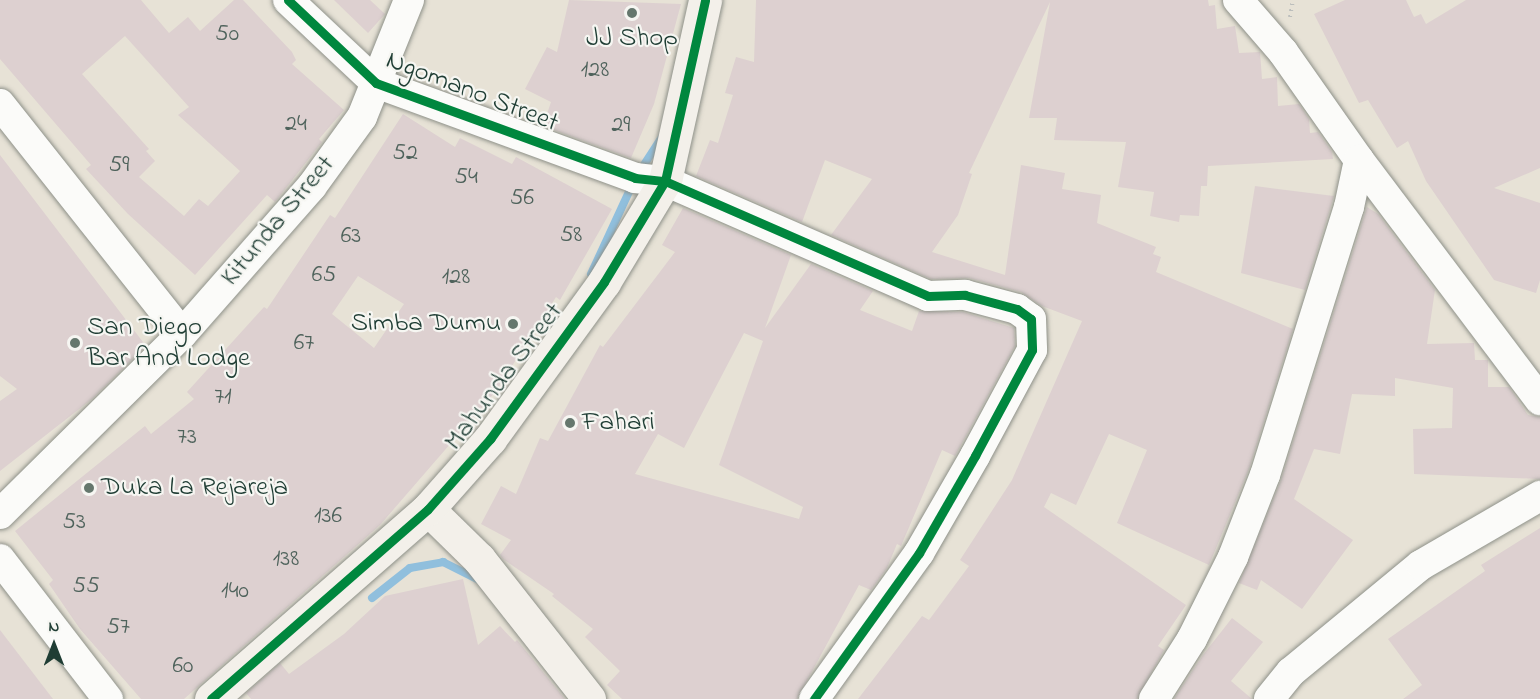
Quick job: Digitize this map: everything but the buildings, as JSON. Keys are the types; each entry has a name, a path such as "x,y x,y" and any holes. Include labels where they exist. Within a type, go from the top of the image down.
{"street":[{"name":"Ngomano Street","path":"288,0 376,83 635,178 665,181 928,296 965,295 1017,309 1031,319 1032,350 975,456 919,553 814,699"},
{"name":"Kitunda Street","path":"0,514 182,334 312,186 362,117 409,0"},
{"name":"Mahunda Street","path":"211,699 428,509 490,439 604,282 665,181 705,0"},
{"path":"1238,0 1283,52 1359,160 1540,400"},
{"path":"0,104 182,334"},
{"path":"1154,699 1192,639 1233,557 1265,475 1349,207 1359,160"},
{"path":"1269,699 1291,672 1421,565 1540,496"},
{"path":"428,509 479,559 589,699"},
{"path":"0,559 108,699"}],"waterway":[{"path":"640,171 662,137"},
{"path":"591,274 633,183"},
{"path":"372,598 410,568 443,562 479,580"}],"cycle path":[{"path":"288,0 376,83 635,178 665,181 928,296 965,295 1017,309 1031,319 1032,350 975,456 919,553 814,699"},
{"path":"211,699 428,509 490,439 604,282 665,181 705,0"}],"place":[{"name":"JJ Shop","path":"632,13"},
{"name":"Simba Dumu","path":"513,324"},
{"name":"San Diego Bar And Lodge","path":"75,343"},
{"name":"Fahari","path":"570,423"},
{"name":"Duka La Rejareja","path":"89,488"}]}
